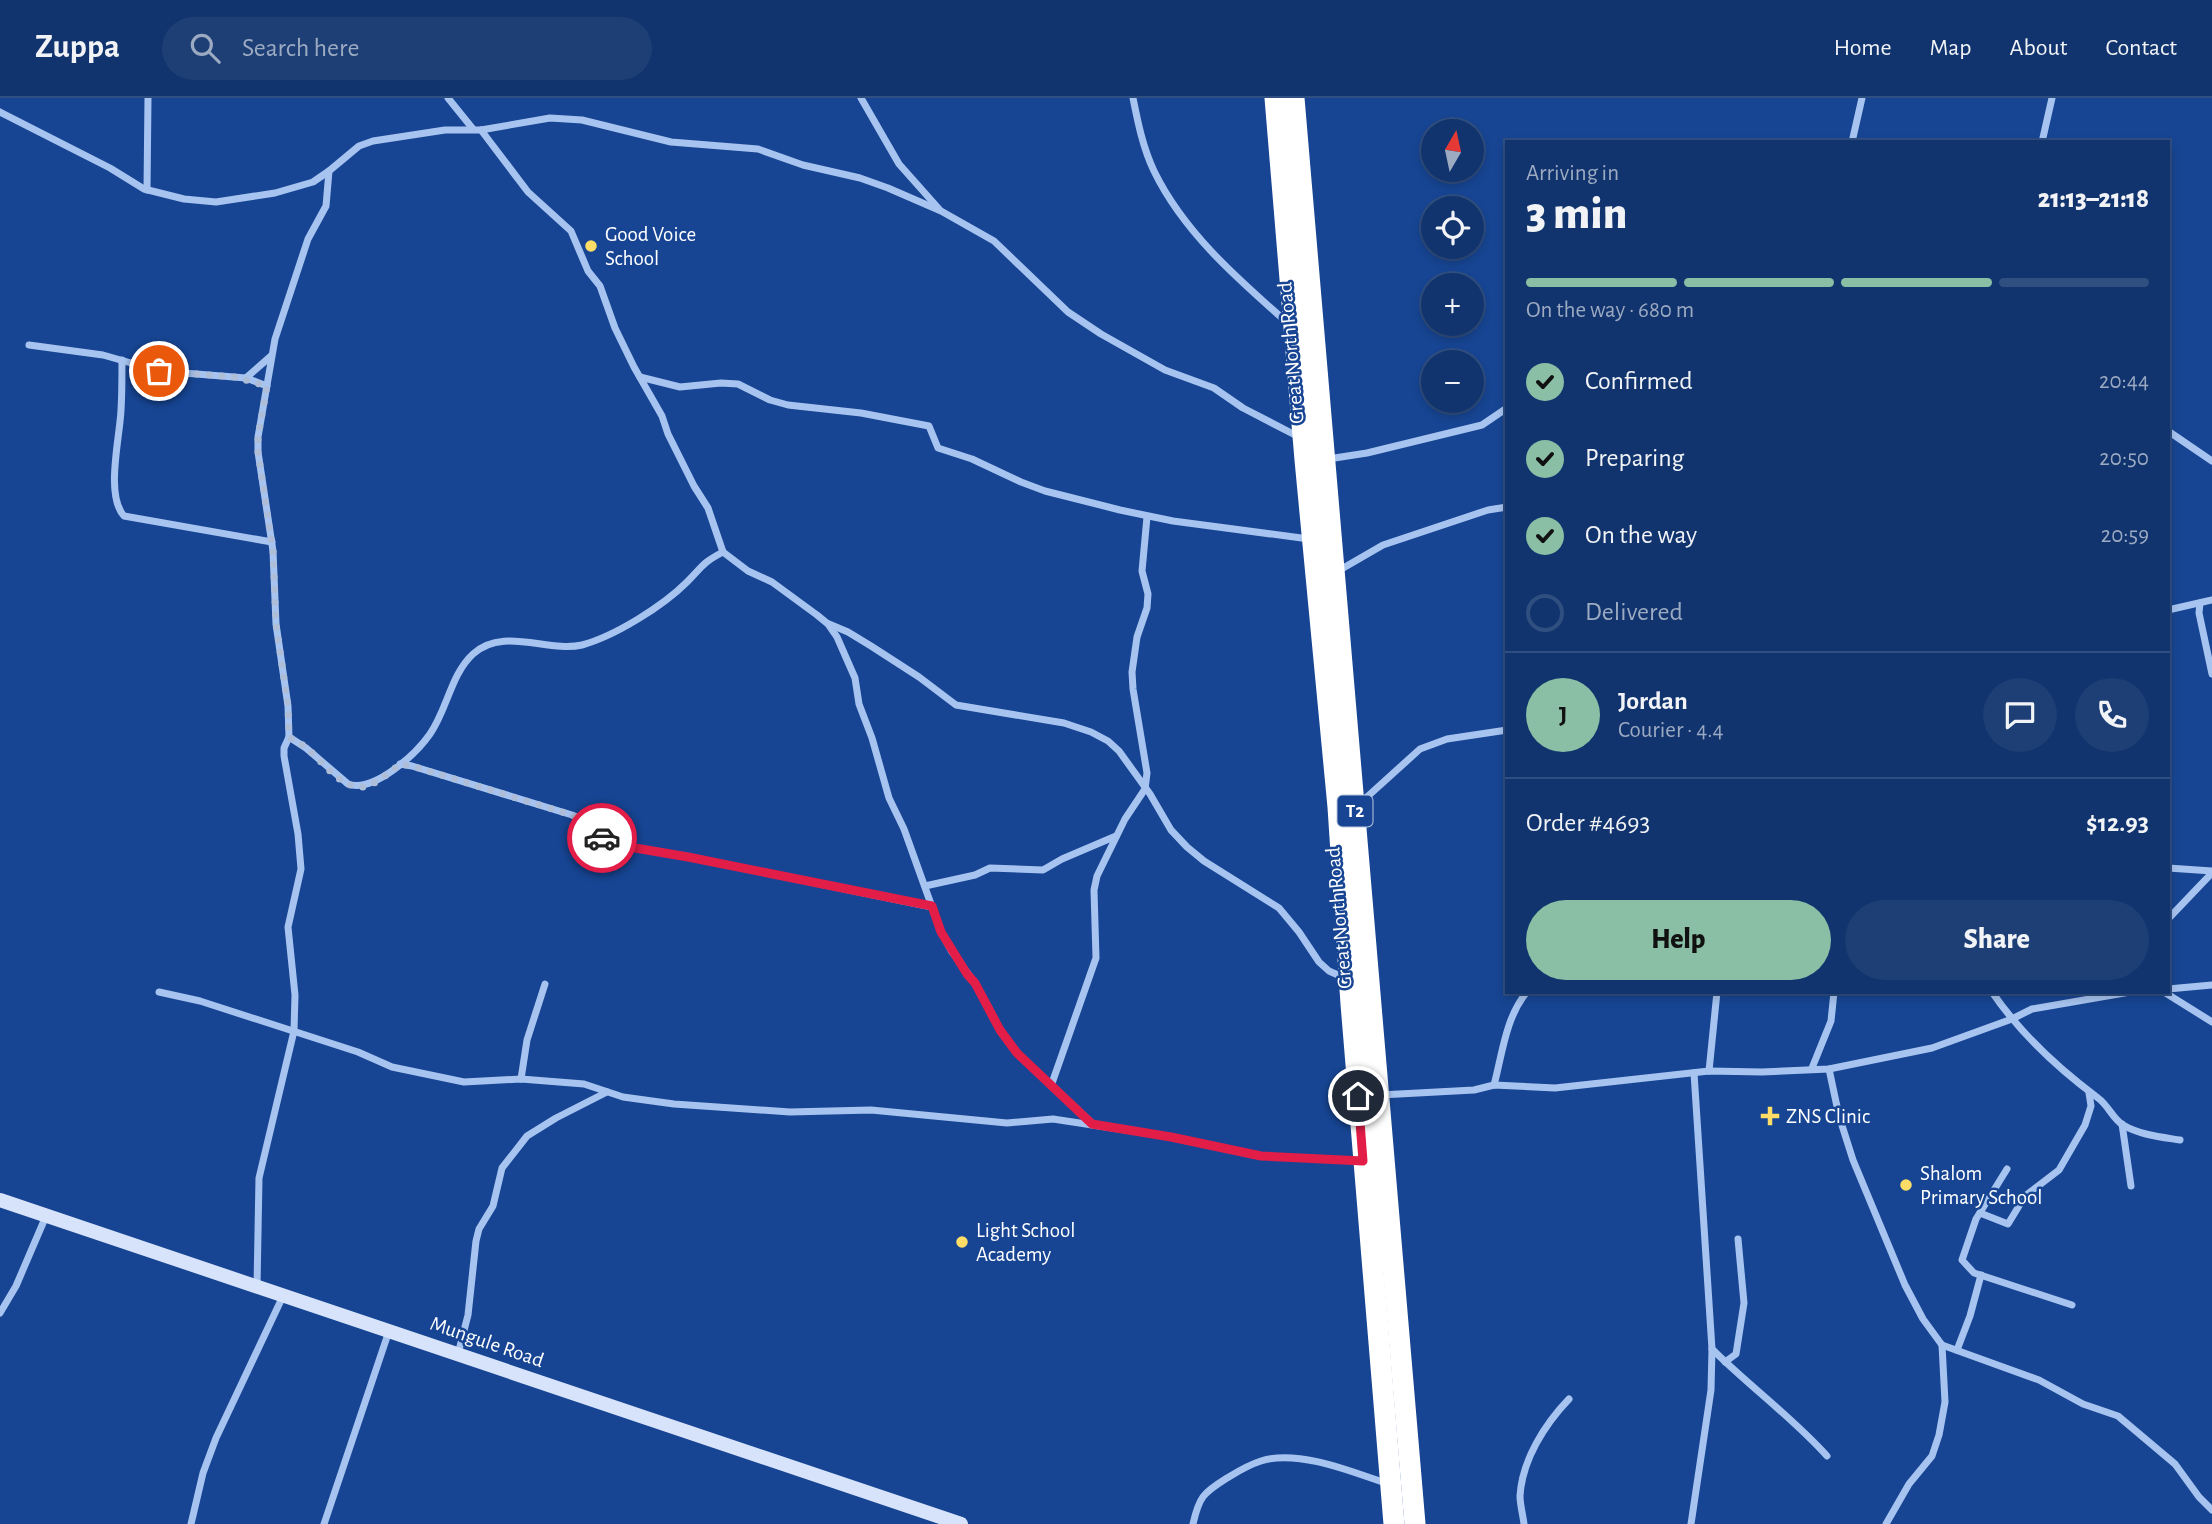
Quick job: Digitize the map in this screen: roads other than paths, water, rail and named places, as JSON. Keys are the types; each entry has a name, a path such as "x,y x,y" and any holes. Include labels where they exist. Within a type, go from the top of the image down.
{"highway":[{"name":"Great North Road","path":"1275,98 1295,330 1311,453 1335,573 1355,808 1369,1096 1363,1161 1394,1524"},
{"name":"Great North Road","path":"1294,98 1313,540 1338,807 1350,980 1369,1096 1415,1524"}],"street":[{"path":"147,190 148,98"},
{"path":"448,98 528,191 571,231 588,271 600,286 615,328 662,416 689,477 708,508 723,552 748,571 772,582 828,624 848,632 919,677 956,705 1064,723 1108,741 1119,751 1171,830 1187,847 1204,861 1279,908 1319,962 1329,971 1350,980"},
{"path":"862,98 899,164 941,211"},
{"path":"1133,98 1144,146 1154,171 1179,211 1225,265 1295,330"},
{"path":"2042,140 2052,98"},
{"path":"1852,140 1861,99"},
{"path":"0,112 147,190 184,200 216,202 275,193 313,182 359,146 373,141 445,130 477,130 527,120 582,120 671,142 758,149 803,165 860,178 941,211 994,241 1068,312 1101,334 1165,370 1214,388 1311,453 1367,453 1482,425 1505,409"},
{"path":"257,1288 259,1178 294,1031 295,995 288,927 301,869 298,834 284,756 289,737 288,706 276,624 272,542 258,437 272,355 308,239 326,206 329,171"},
{"path":"29,345 86,352 159,371 246,378 267,386"},
{"path":"246,378 272,355"},
{"path":"122,360 116,488 118,510 124,516 272,542"},
{"path":"640,377 680,387 738,384 770,400 788,405 861,413 929,426 934,443 944,451 972,459 1045,491 1147,517 1313,540"},
{"path":"2170,432 2212,461"},
{"path":"1335,573 1383,545 1488,510 1505,507"},
{"path":"1051,1086 1096,958 1094,890 1104,859 1144,789 1147,773 1133,689 1132,665 1137,637 1147,608 1148,594 1142,571 1147,517"},
{"path":"289,737 306,748 331,771 356,787 374,782 400,764 431,732 462,669 473,653 494,643 515,640 580,645 598,638 654,609 687,582 703,563 723,552"},
{"path":"2170,610 2212,600"},
{"path":"2200,603 2199,613 2212,674"},
{"path":"828,624 851,668 859,704 889,798 904,829 941,932 959,963 975,983 1000,1030 1017,1053 1092,1124"},
{"path":"1355,808 1420,749 1447,739 1505,730"},
{"path":"400,764 572,815 587,822 606,843 932,906"},
{"path":"925,887 990,868 1043,870 1117,835"},
{"path":"2170,868 2212,872"},
{"path":"2170,917 2212,872"},
{"path":"521,1079 527,1041 545,984"},
{"path":"2170,989 2212,985"},
{"path":"159,992 200,1001 294,1031 358,1052 392,1067 464,1082 521,1079 584,1084 607,1092 674,1104 790,1112 872,1110 1007,1123 1053,1119 1171,1137 1261,1156 1363,1161"},
{"path":"1494,1085 1513,1015 1525,994"},
{"path":"1709,1070 1717,994"},
{"path":"1812,1068 1831,1021 1833,994"},
{"path":"1993,994 2012,1019 2089,1093 2099,1098 2122,1124 2145,1134 2180,1140"},
{"path":"1369,1096 1474,1090 1494,1085 1555,1088 1709,1070 1762,1072 1829,1069 1932,1048 2032,1009 2116,994"},
{"path":"2167,994 2212,1022"},
{"path":"1829,1069 1839,1116 1867,1193 1905,1285 1923,1319 1942,1345 1945,1402 1939,1435 1932,1456 1909,1484 1886,1524"},
{"path":"1691,1524 1711,1390 1712,1349 1694,1073"},
{"path":"458,1354 468,1315 475,1241 493,1206 502,1168 527,1136 546,1123 607,1092"},
{"path":"1980,1213 2008,1224 2025,1196 2059,1170 2085,1125 2091,1106 2089,1093"},
{"path":"2122,1124 2131,1186"},
{"path":"2007,1169 1980,1213 1962,1260 1974,1273 2072,1305"},
{"name":"Mungule Road","path":"0,1200 458,1354 939,1521 961,1524"},
{"path":"0,1313 16,1286 46,1216"},
{"path":"1725,1362 1736,1354 1744,1303 1738,1239"},
{"path":"1957,1350 1970,1316 1980,1275"},
{"path":"191,1524 203,1473 216,1438 283,1296"},
{"path":"324,1524 389,1331"},
{"path":"1942,1345 2039,1380 2083,1404 2125,1420 2175,1464 2212,1510"},
{"path":"1712,1349 1827,1456"},
{"path":"1524,1524 1520,1496 1527,1469 1543,1431 1569,1399"},
{"path":"1193,1524 1199,1500 1208,1490 1262,1460 1307,1460 1391,1485"}],"place":[{"name":"Good Voice School","path":"591,246"},
{"name":"ZNS Clinic","path":"1770,1116"},
{"name":"Shalom Primary School","path":"1906,1185"},
{"name":"Light School Academy","path":"962,1242"}]}
